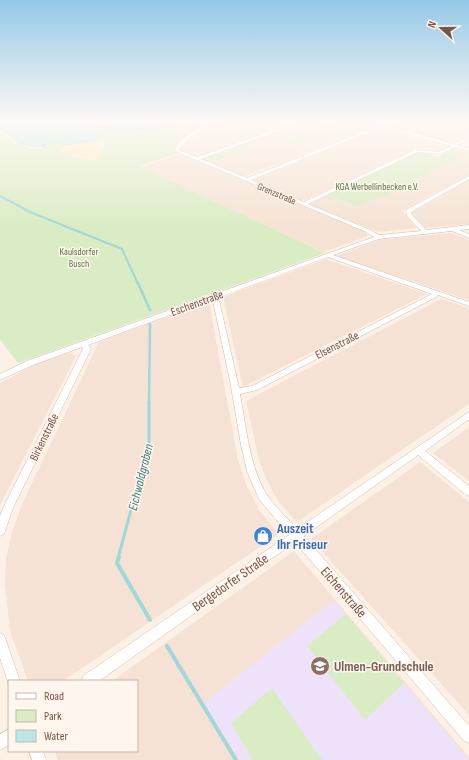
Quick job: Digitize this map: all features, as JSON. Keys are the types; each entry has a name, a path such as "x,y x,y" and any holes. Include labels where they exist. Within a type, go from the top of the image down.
{"street":[{"name":"Grenzstraße","path":"193,157 368,231 378,237"},
{"path":"197,159 201,157"},
{"path":"246,180 302,157"},
{"path":"304,204 403,157"},
{"path":"424,232 409,215 408,211 469,177"},
{"name":"Eschenstraße","path":"0,377 30,363 378,237 469,227"},
{"path":"453,229 469,236"},
{"path":"326,255 469,304"},
{"name":"Elsenstraße","path":"236,392 254,388 434,296 436,293"},
{"name":"Eichenstraße","path":"212,298 216,300 236,392 247,453 257,487 262,496 469,736"},
{"name":"Birkenstraße","path":"0,531 8,508 87,349 84,344"},
{"name":"Bergedorfer Straße","path":"89,680 469,415"},
{"path":"419,451 469,492"},
{"path":"0,639 14,680"},
{"path":"0,743 8,737"}],"shaded area":[{"path":"169,157 187,157 362,230 368,236 324,252 140,167"},
{"path":"205,157 294,157 243,177 201,159"},
{"path":"307,157 396,157 305,200 300,200 251,180"},
{"path":"469,157 469,175 402,211 417,228 378,232 311,205 310,203 327,195 357,206 456,159 453,158"},
{"path":"469,180 469,224 425,228 411,213"},
{"path":"451,233 469,240 469,300 336,256 379,240"},
{"path":"326,259 427,294 243,387 223,297"},
{"path":"441,299 469,308 469,404 297,522 278,501 266,479 258,456 246,401"},
{"path":"209,302 238,460 246,484 259,510 279,534 64,680 28,680 10,631 5,584 6,558 12,532 23,502 99,342"},
{"path":"69,353 76,356 0,505 0,383 36,364"},
{"path":"469,427 469,481 433,453"},
{"path":"420,462 469,502 469,715 311,539"},
{"path":"294,551 469,757 469,760 58,760 55,752 138,752 138,680 113,680"},
{"name":"Ulmen-Grundschule","path":"334,600 469,760 240,760 204,703"}],"green space":[{"name":"Kaulsdorfer Busch","path":"0,157 79,157 96,161 98,157 165,157 139,166 325,253 18,363 0,340"},
{"path":"205,157 225,157 209,163 201,159"},
{"name":"KGA Werbellinbecken e.V.","path":"406,157 455,157 457,159 378,199 371,200 357,206 327,195"},
{"path":"346,614 404,683 365,720 307,646"},
{"path":"272,688 322,760 253,760 231,723"}],"sand":[{"path":"79,157 103,157 96,161"}],"waterway":[{"name":"Eichwaldgraben","path":"0,196 30,212 122,249 138,284"},
{"name":"Eichwaldgraben","path":"138,283 150,310"},
{"name":"Eichwaldgraben","path":"149,403 150,324"},
{"name":"Eichwaldgraben","path":"118,558 149,444 149,403"},
{"name":"Eichwaldgraben","path":"119,557 117,563 150,620"},
{"name":"Eichwaldgraben","path":"167,646 236,760"}],"place":[{"name":"Auszeit Ihr Friseur","path":"263,536"},
{"name":"Ulmen-Grundschule","path":"320,666"}]}
